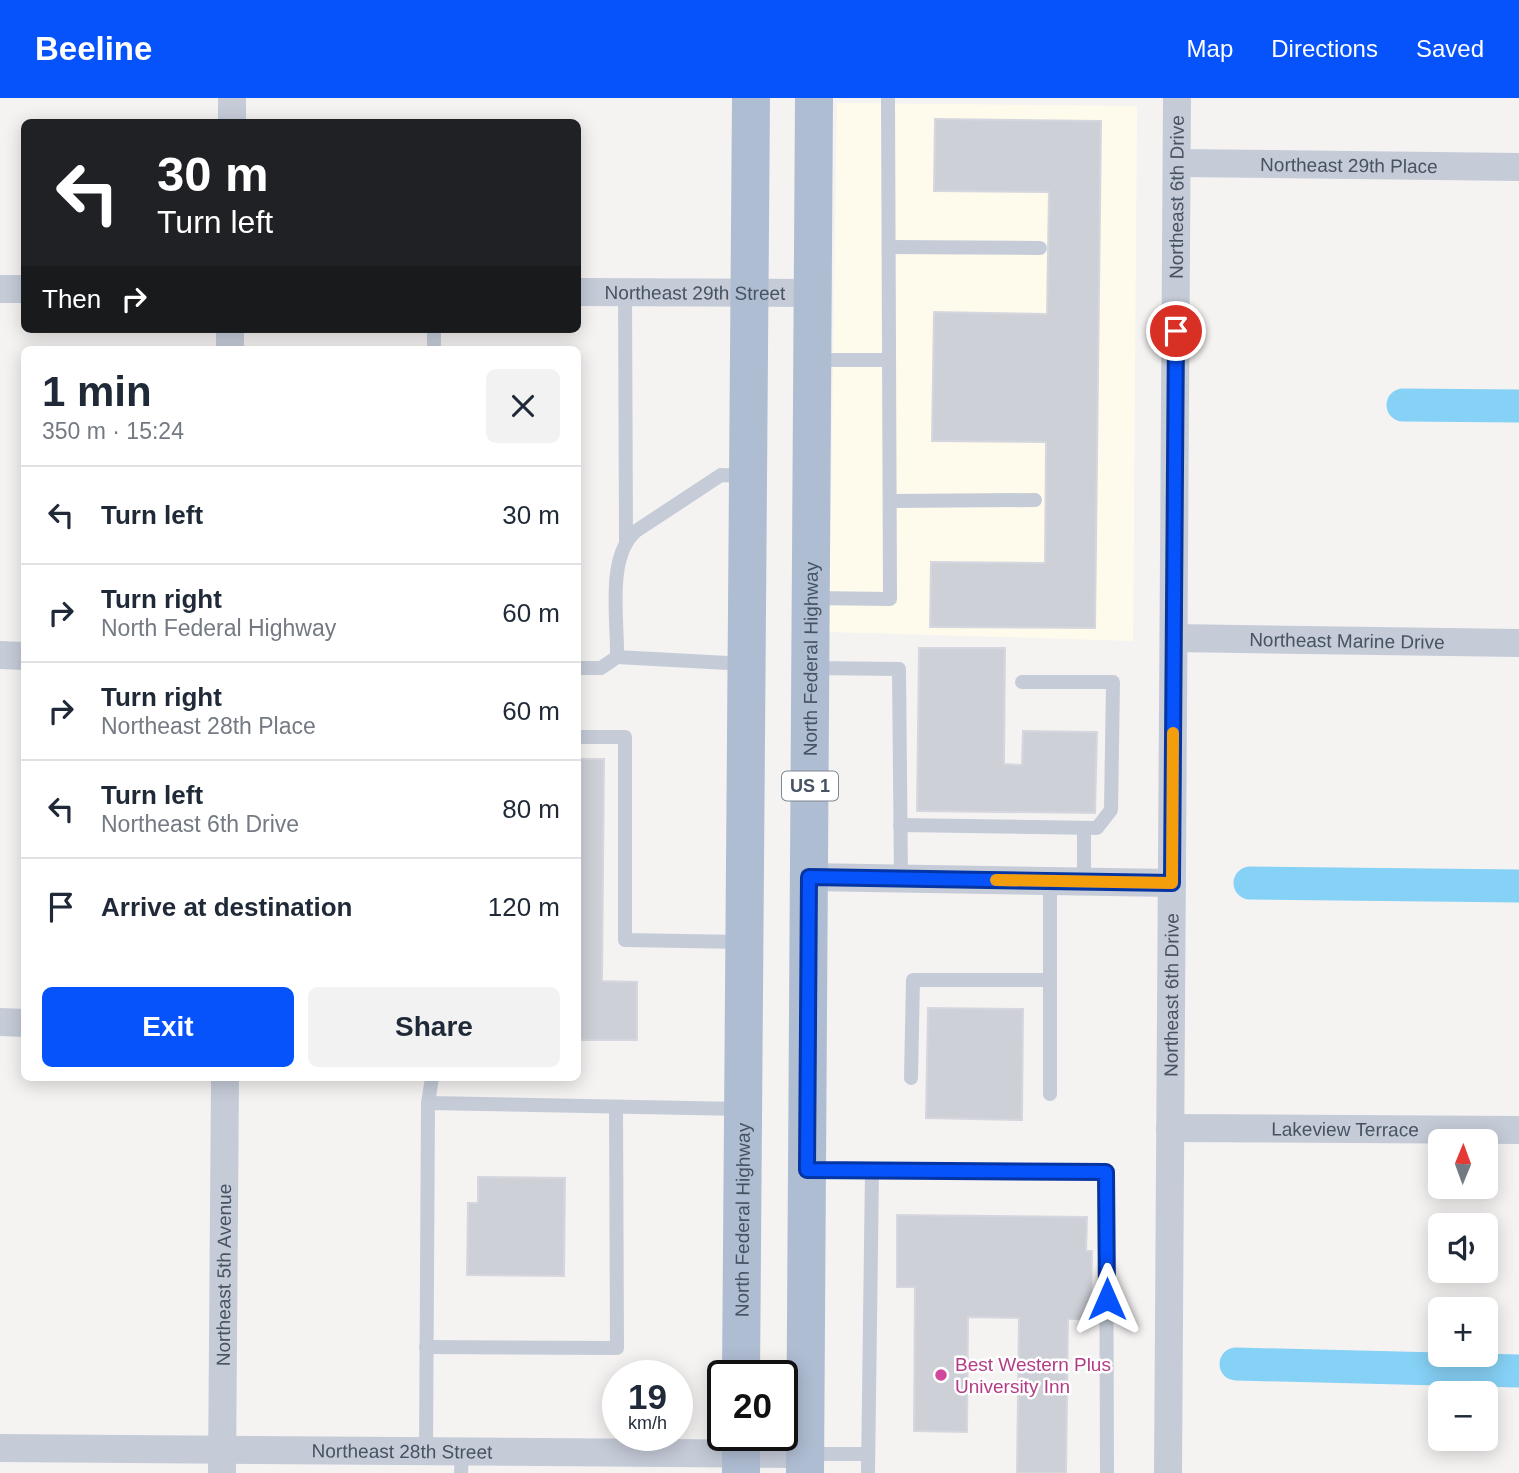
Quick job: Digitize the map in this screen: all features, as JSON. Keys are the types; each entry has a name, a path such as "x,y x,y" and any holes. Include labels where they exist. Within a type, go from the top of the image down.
{"main road":[{"name":"North Federal Highway","path":"741,1360 751,98"},
{"name":"North Federal Highway","path":"805,1463 814,98"}],"street":[{"path":"232,98 232,119"},
{"name":"Northeast 6th Drive","path":"1168,1473 1177,98"},
{"name":"Northeast 29th Place","path":"1177,163 1519,167"},
{"path":"0,289 21,289"},
{"name":"Northeast 29th Street","path":"581,292 813,293"},
{"name":"Northeast Marine Drive","path":"1174,638 1519,643"},
{"path":"0,656 21,656"},
{"path":"809,877 1172,883"},
{"path":"0,1023 21,1023"},
{"name":"Northeast 5th Avenue","path":"222,1461 225,1081"},
{"name":"Lakeview Terrace","path":"1170,1128 1519,1130"},
{"name":"Northeast 28th Street","path":"0,1448 222,1461 426,1451 461,1462 741,1454 805,1463"}],"lane":[{"path":"811,598 890,599 888,98"},
{"path":"889,247 1040,248"},
{"path":"617,657 617,571 619,556 626,540 625,292"},
{"path":"812,360 889,360"},
{"path":"626,540 721,475 748,476"},
{"path":"890,500 1035,500"},
{"path":"581,668 601,668 617,657 747,664"},
{"path":"810,668 899,669 901,879"},
{"path":"900,825 1097,828 1111,810 1114,682 1023,682"},
{"path":"581,737 625,737 625,940 744,942"},
{"path":"1084,828 1084,881"},
{"path":"1049,881 1050,1094"},
{"path":"911,1078 912,979 1050,980"},
{"path":"426,1451 428,1103 432,1081"},
{"path":"428,1103 744,1109"},
{"path":"426,1347 617,1348 616,1107"},
{"path":"807,1170 1106,1172 1107,1473"},
{"path":"868,1473 872,1170"},
{"path":"805,1463 869,1454"}],"shaded area":[{"path":"837,103 1137,106 1133,641 829,632"}],"building":[{"path":"935,119 1101,121 1095,628 930,627 931,562 1045,563 1046,442 932,441 934,312 1047,314 1049,192 934,191"},
{"path":"919,648 1005,648 1004,764 1022,765 1023,731 1097,732 1095,813 917,811"},
{"path":"581,759 604,759 602,981 637,982 637,1040 581,1040"},
{"path":"928,1008 1023,1009 1022,1120 926,1118"},
{"path":"478,1177 565,1178 564,1276 467,1275 468,1203 478,1203"},
{"name":"Best Western Plus University Inn","path":"897,1215 1087,1217 1086,1251 1092,1251 1091,1319 1068,1319 1066,1473 1017,1473 1019,1318 968,1317 967,1432 914,1431 915,1287 897,1287"}],"waterway":[{"path":"1403,405 1519,406"},
{"path":"1250,883 1519,886"},
{"path":"1236,1364 1519,1371"}],"slow traffic":[{"path":"996,880 1172,883 1173,733"}],"place":[{"name":"Best Western Plus University Inn","path":"941,1375"}],"route":[{"path":"1107,1299 1106,1172 807,1170 809,877 1172,883 1176,331"}]}
